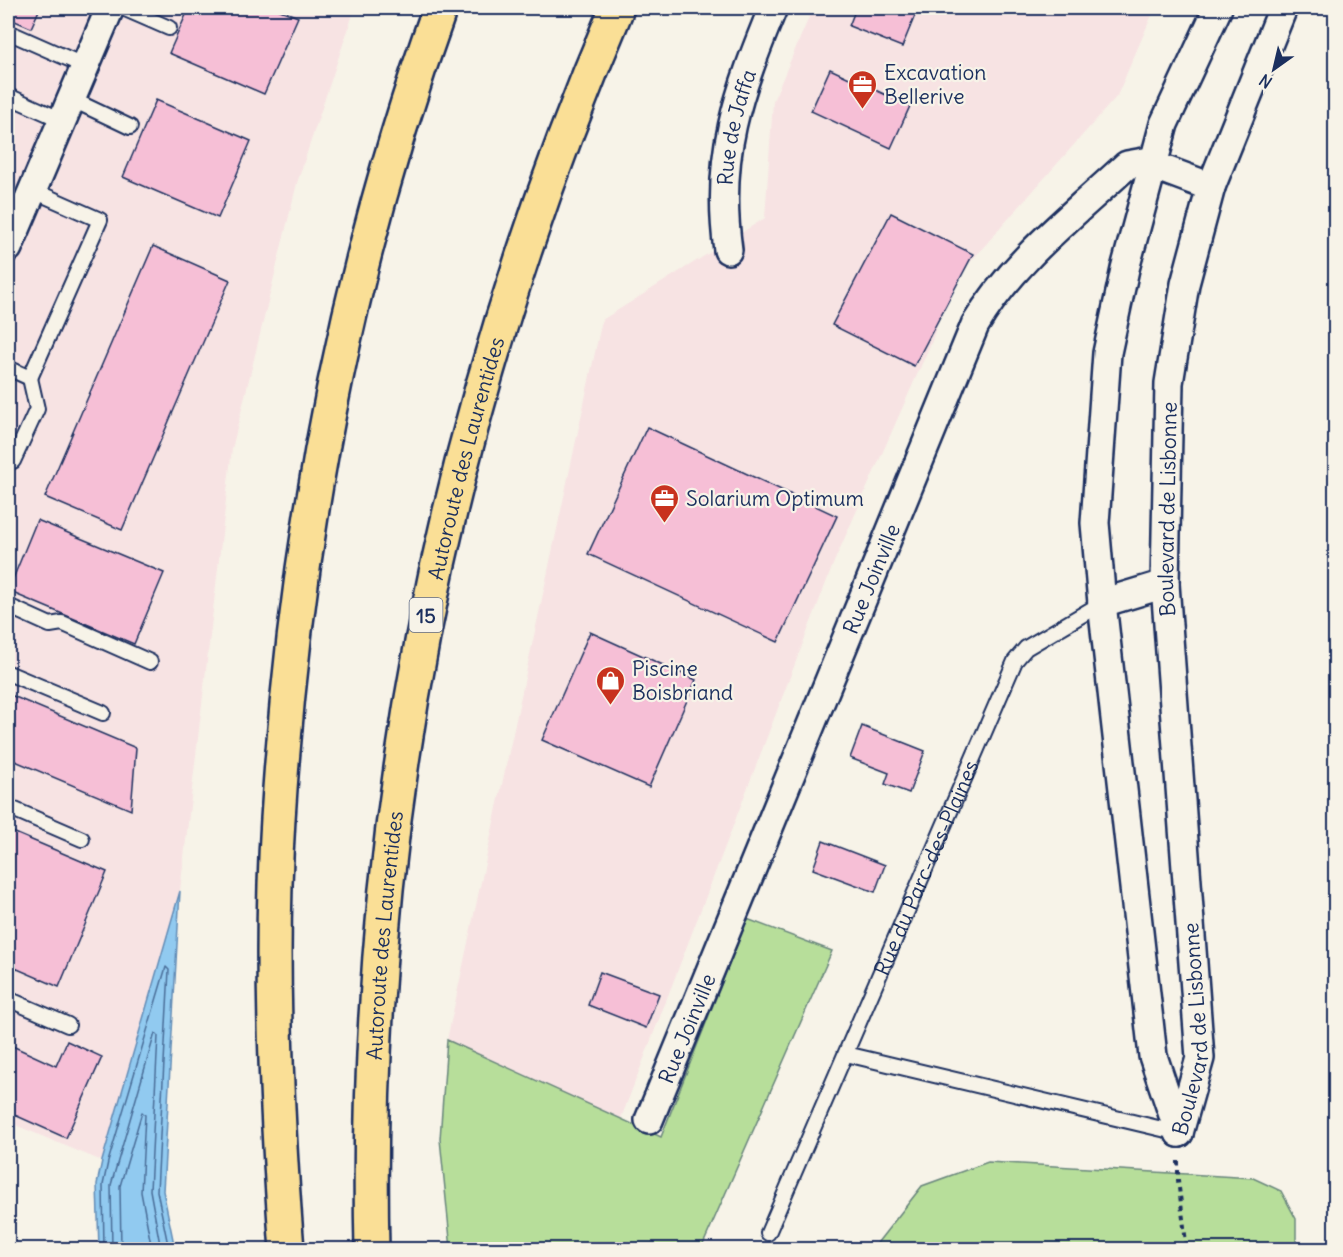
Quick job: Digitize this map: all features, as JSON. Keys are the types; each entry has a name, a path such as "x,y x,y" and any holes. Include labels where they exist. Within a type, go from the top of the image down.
{"highway":[{"path":"287,1250 277,1070 277,860 286,719 300,588 325,433 359,279 376,210 440,8"},
{"name":"Autoroute des Laurentides","path":"372,1250 371,1117 378,976 398,784 421,637 443,531 479,393 507,301 570,120 617,8"}],"street":[{"path":"8,248 110,8"},
{"name":"Rue de Jaffa","path":"728,250 724,194 728,142 739,94 773,8"},
{"name":"Boulevard de Lisbonne","path":"1179,1133 1153,1056 1095,523 1107,353 1125,269 1155,165 1164,124 1218,8"},
{"name":"Boulevard de Lisbonne","path":"1179,1133 1200,1058 1165,584 1169,383 1185,284 1210,187 1283,8"},
{"name":"Rue Joinville","path":"649,1120 975,325 993,295 1027,257 1127,165 1144,162 1210,187"},
{"name":"Rue du Parc-des-Plaines","path":"1102,603 1165,584"}],"lane":[{"path":"123,8 169,28"},
{"path":"8,32 85,66"},
{"path":"8,96 130,127"},
{"path":"13,461 37,409 30,378 100,220 32,190"},
{"path":"8,368 30,378"},
{"name":"Rue du Parc-des-Plaines","path":"768,1233 1015,661 1026,648 1102,603"},
{"path":"8,606 50,625 62,623 150,662"},
{"path":"8,673 103,713"},
{"path":"8,807 82,839"},
{"path":"8,999 68,1025"},
{"path":"846,1054 1179,1133"}],"path":[{"path":"1179,1133 1178,1180 1187,1250"}],"shaded area":[{"path":"8,8 355,8 297,183 232,449 180,891 102,1161 8,1122"},
{"path":"813,8 1155,8 1117,96 950,285 932,341 834,562 620,1121 447,1040 602,320 765,218 773,101"}],"green space":[{"path":"747,919 832,951 701,1249 451,1249 440,1139 447,1040 661,1137"},
{"path":"988,1162 1253,1178 1281,1191 1296,1219 1296,1249 875,1249 922,1186"}],"water":[{"path":"180,891 163,1191 175,1249 99,1249 97,1184 102,1161"}],"building":[{"path":"8,8 40,8 31,28 8,18"},
{"path":"189,8 275,8 298,17 264,94 169,53"},
{"path":"856,8 918,8 902,47 849,26"},
{"path":"830,69 910,106 891,148 811,111"},
{"path":"156,100 251,141 218,218 123,177"},
{"path":"891,213 973,254 914,366 832,325"},
{"path":"153,246 230,280 122,530 45,497"},
{"path":"647,427 837,516 778,642 588,554"},
{"path":"37,520 164,573 134,644 8,591"},
{"path":"590,632 696,680 649,787 542,740"},
{"path":"8,694 136,748 131,810 8,758"},
{"path":"862,726 925,751 909,793 885,784 889,773 850,758"},
{"path":"8,830 107,872 59,987 8,965"},
{"path":"823,841 885,865 875,892 813,869"},
{"path":"600,972 659,994 646,1028 588,1005"},
{"path":"67,1041 102,1057 66,1138 8,1112 8,1044 56,1066"}],"place":[{"name":"Excavation Bellerive","path":"863,110"},
{"name":"Solarium Optimum","path":"665,524"},
{"name":"Piscine Boisbriand","path":"611,706"}]}
